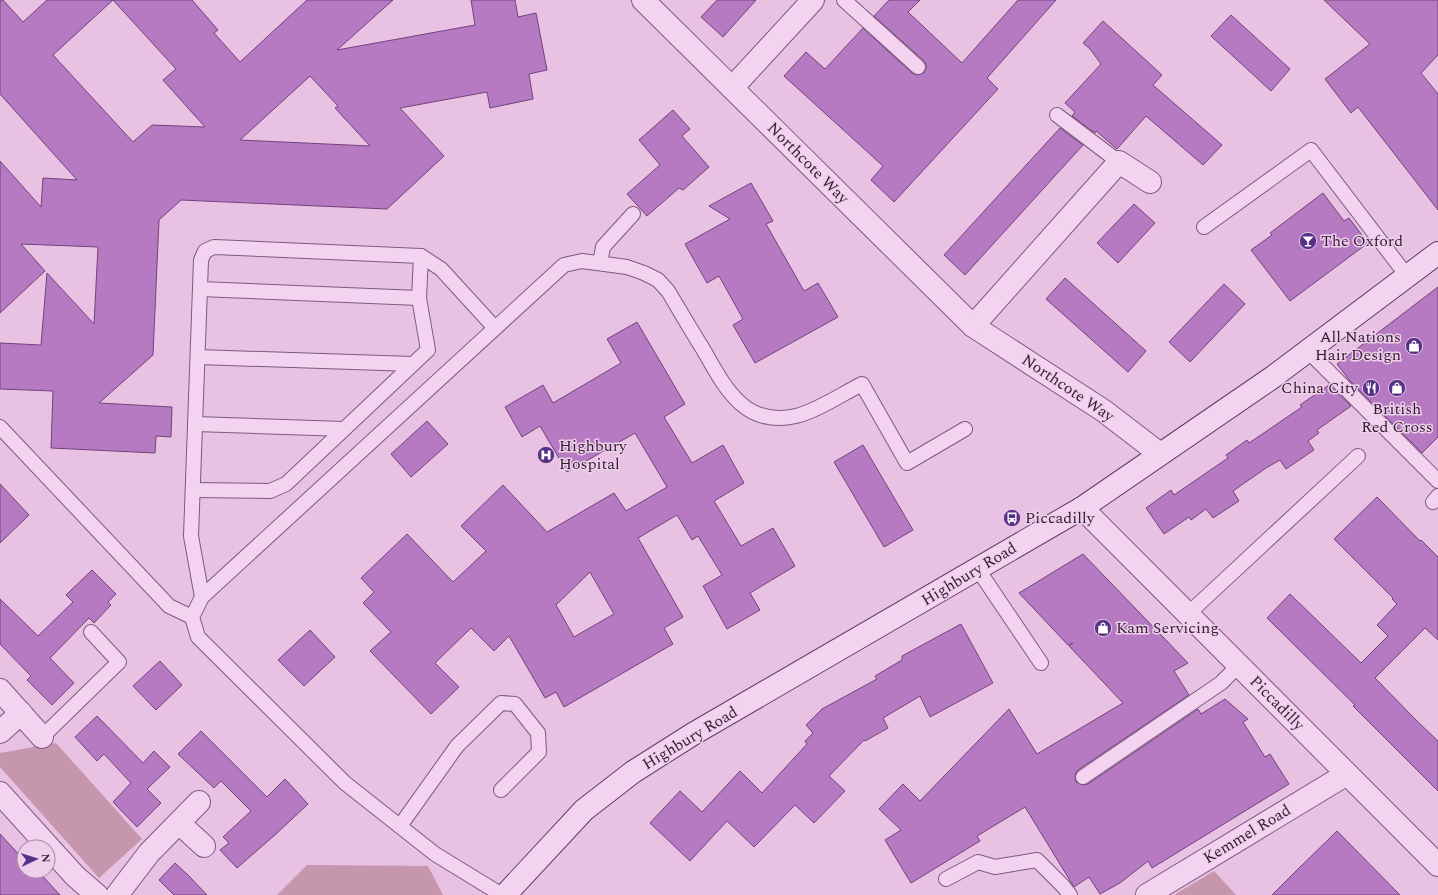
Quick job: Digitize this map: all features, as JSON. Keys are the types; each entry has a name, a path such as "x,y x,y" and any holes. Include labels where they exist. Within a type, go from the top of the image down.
{"street":[{"name":"Northcote Way","path":"643,0 973,326 1104,411 1160,454"},
{"path":"732,88 813,0"},
{"path":"973,326 1119,162 1150,182"},
{"name":"Highbury Road","path":"503,895 584,810 633,772 693,734 1082,508 1273,376 1438,253"},
{"name":"Piccadilly","path":"1082,508 1438,865"},
{"path":"0,690 42,737"},
{"path":"0,732 21,713"},
{"name":"Kemmel Road","path":"1146,895 1347,774"},
{"path":"0,793 75,876 97,895"},
{"path":"117,895 149,853 199,802"},
{"path":"179,822 204,846"}],"lane":[{"path":"844,0 918,67"},
{"path":"1057,115 1119,162"},
{"path":"1204,227 1311,150 1407,276"},
{"path":"600,263 603,247 634,214"},
{"path":"202,597 191,536 201,260 205,251 214,247 421,256 441,269 495,328"},
{"path":"193,490 270,491 286,484 428,350 419,298 421,256"},
{"path":"503,895 435,854 345,783 198,637 192,617 202,597 564,265 582,261 627,267 658,280 668,291 725,388 739,403 754,413 766,417 795,416 809,412 862,384 907,463 965,429"},
{"path":"200,289 419,298"},
{"path":"1308,350 1438,481"},
{"path":"198,358 413,364"},
{"path":"195,424 344,429"},
{"path":"0,427 168,606 192,617"},
{"path":"1188,614 1358,456"},
{"path":"977,568 1040,663"},
{"path":"42,737 119,662 91,632"},
{"path":"1083,777 1221,683 1239,665"},
{"path":"400,826 457,746 501,703 514,704 538,733 539,752 501,790"},
{"path":"946,879 978,862 995,867 1037,860 1070,895"}],"shaded area":[{"path":"56,743 142,839 99,878 0,767 0,753"},
{"path":"307,865 428,866 443,895 277,895"},
{"path":"1214,871 1236,895 1174,895"}],"building":[{"path":"0,0 3,0 23,22 47,0 113,0 192,0 218,30 214,33 240,62 307,0 393,0 337,50 475,25 471,0 515,0 518,17 536,13 547,70 529,74 533,99 490,108 487,92 400,108 444,156 387,209 181,200 159,220 153,355 99,403 172,407 171,437 156,436 155,453 51,448 53,391 0,389 0,343 41,345 47,273 94,324 98,247 21,244 45,271 0,313 0,161 41,207 43,178 77,180 0,94","holes":["113,0 176,69 163,80 205,127 152,125 133,142 53,55","310,76 338,106 335,108 370,146 240,140"]},
{"path":"717,0 756,0 723,37 701,17"},
{"path":"889,0 920,0 908,12 962,63 1018,0 1056,0 987,78 998,89 894,202 871,180 883,166 784,76 806,52 825,69 863,28 912,73 917,75 924,73 926,64 924,61 874,16"},
{"path":"1324,0 1438,0 1438,55 1421,73 1438,94 1438,210 1358,107 1351,113 1325,79 1370,44"},
{"path":"1231,15 1290,69 1271,91 1211,36"},
{"path":"1103,21 1162,75 1153,85 1222,145 1203,165 1146,116 1117,149 1096,131 1095,133 1072,116 1075,112 1065,103 1101,64 1090,49 1083,43"},
{"path":"673,110 690,129 682,136 709,167 683,190 679,188 647,216 627,194 660,165 639,140"},
{"path":"1060,128 1083,145 965,275 944,255"},
{"path":"751,183 773,221 766,224 804,291 818,283 838,317 755,363 733,325 743,319 719,276 707,283 685,244 730,219 709,206"},
{"path":"1323,193 1344,221 1349,218 1368,243 1290,301 1251,250 1272,235 1270,233"},
{"path":"1134,204 1155,223 1118,263 1097,243"},
{"path":"1065,278 1146,351 1128,372 1046,299"},
{"path":"1224,284 1245,304 1190,362 1169,342"},
{"path":"1438,287 1438,437 1422,453 1350,381 1337,364"},
{"path":"637,322 685,404 664,417 692,463 723,445 744,483 714,501 741,546 773,528 795,566 750,593 760,610 727,629 703,586 722,575 698,536 692,540 677,515 638,538 683,617 664,628 673,644 564,707 556,692 545,698 509,636 494,651 471,628 435,663 459,687 431,714 370,651 391,632 363,603 374,592 361,578 407,534 453,582 486,551 461,526 503,485 547,532 614,493 626,511 667,487 635,433 567,472 540,426 522,437 505,407 543,385 553,403 621,363 607,339","holes":["590,572 614,614 574,637 556,605"]},
{"path":"1329,385 1351,406 1317,430 1319,433 1308,441 1314,450 1286,469 1280,460 1266,468 1233,491 1239,501 1213,518 1206,509 1191,520 1189,517 1164,534 1146,508 1171,490 1174,495 1228,458 1226,455 1247,440 1249,443 1302,407 1300,405"},
{"path":"427,421 448,444 411,477 391,454"},
{"path":"863,445 913,530 884,547 834,462"},
{"path":"0,484 29,515 0,543"},
{"path":"1377,497 1420,541 1421,540 1438,557 1438,640 1425,628 1375,678 1438,741 1438,791 1353,706 1355,705 1267,618 1290,594 1361,663 1388,636 1377,625 1397,604 1392,599 1393,598 1334,539"},
{"path":"1083,554 1188,663 1174,671 1189,695 1078,770 1075,777 1076,782 1083,785 1088,784 1198,709 1201,714 1225,699 1248,719 1243,722 1265,757 1270,754 1289,784 1152,868 1148,861 1120,883 1100,894 1089,877 1074,887 1025,807 977,836 980,841 911,883 885,840 901,830 879,809 903,784 920,801 1009,709 1037,754 1123,703 1069,646 1073,643 1068,645 1019,593"},
{"path":"92,570 116,594 108,602 111,605 94,623 89,618 50,658 74,683 52,705 27,680 31,676 0,644 0,599 38,636 73,602 66,595"},
{"path":"961,624 993,683 930,717 920,696 883,718 888,728 865,741 864,740 829,776 845,791 814,823 795,805 754,847 727,821 690,861 650,823 680,791 702,812 740,771 762,793 807,744 805,741 813,733 806,725 822,709 877,679 875,676 902,660 902,656"},
{"path":"310,630 335,657 304,686 278,660"},
{"path":"160,661 182,685 156,710 133,686"},
{"path":"97,716 143,763 154,751 170,767 147,789 161,803 137,827 113,802 131,783 104,754 97,761 75,737"},
{"path":"201,731 267,797 285,779 308,804 237,868 220,850 229,843 223,837 251,811 221,781 214,788 178,754"},
{"path":"1337,831 1400,895 1272,895 1295,872"},
{"path":"0,834 16,851 16,879 45,879 60,895 0,895"},
{"path":"175,863 207,895 174,895 159,880"}],"place":[{"name":"The Oxford","path":"1308,241"},
{"name":"All Nations Hair Design","path":"1414,346"},
{"name":"China City","path":"1371,388"},
{"name":"British Red Cross","path":"1397,388"},
{"name":"Highbury Hospital","path":"546,455"},
{"name":"Piccadilly","path":"1012,518"},
{"name":"Kam Servicing","path":"1103,628"}]}
